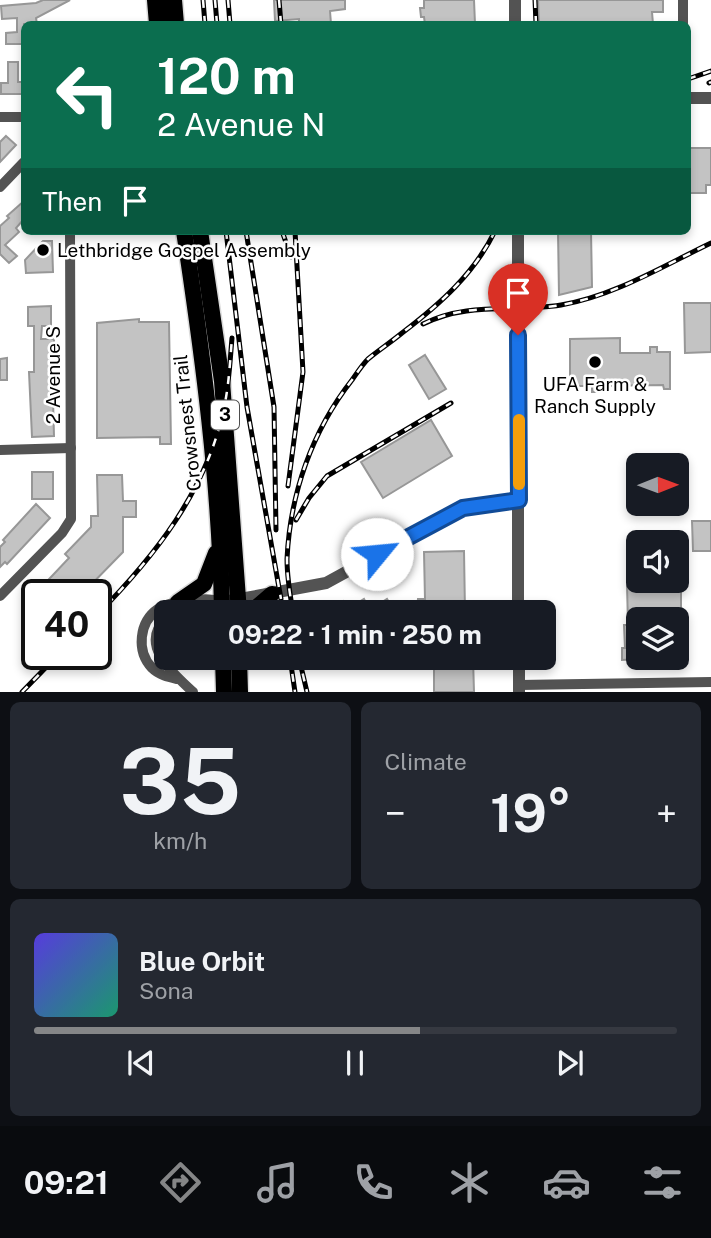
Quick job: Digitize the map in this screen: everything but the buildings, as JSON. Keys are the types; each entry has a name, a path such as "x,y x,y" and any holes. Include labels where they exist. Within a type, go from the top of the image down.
{"highway":[{"path":"156,0 158,21"},
{"path":"173,0 175,21"},
{"name":"Crowsnest Trail","path":"185,235 206,386 218,536 229,600"},
{"name":"Crowsnest Trail","path":"201,235 222,381 230,600"},
{"path":"192,600 204,584 216,557 218,536"},
{"path":"265,600 272,594"},
{"path":"239,670 240,692"}],"street":[{"path":"514,0 515,21"},
{"path":"683,0 683,21"},
{"path":"691,98 711,98"},
{"path":"0,117 21,117"},
{"path":"0,187 21,165"},
{"name":"2 Avenue S","path":"0,596 62,533 71,519 70,235"},
{"path":"518,235 518,600"},
{"path":"0,450 71,448"},
{"path":"253,600 326,583 463,508 519,500"},
{"path":"154,612 146,620 141,645 145,657 154,669"},
{"path":"155,670 177,679"},
{"path":"171,670 193,692"},
{"path":"519,670 519,689 711,682"}],"railway":[{"path":"203,0 205,21"},
{"path":"215,0 217,21"},
{"path":"228,0 230,21"},
{"path":"279,0 281,21"},
{"path":"535,0 536,21"},
{"path":"691,78 711,71"},
{"path":"226,235 247,407 281,599"},
{"path":"247,235 274,407 276,530"},
{"path":"283,235 291,257"},
{"path":"288,486 303,372 295,235"},
{"path":"291,600 287,559 293,511 306,464 325,420 366,361 430,311 455,287 477,261 493,235"},
{"path":"423,324 457,312 543,307 581,301 638,279 711,243"},
{"path":"112,599 158,546 191,495 205,467 224,408 232,338"},
{"path":"296,520 327,476 451,403"},
{"path":"22,692 43,670"},
{"path":"292,670 295,692"},
{"path":"302,670 307,692"}],"slow traffic":[{"path":"519,420 519,484"}],"place":[{"name":"Lethbridge Gospel Assembly","path":"43,250"},
{"name":"UFA Farm & Ranch Supply","path":"595,362"}],"route":[{"path":"377,554 463,508 519,500 518,335"}]}
